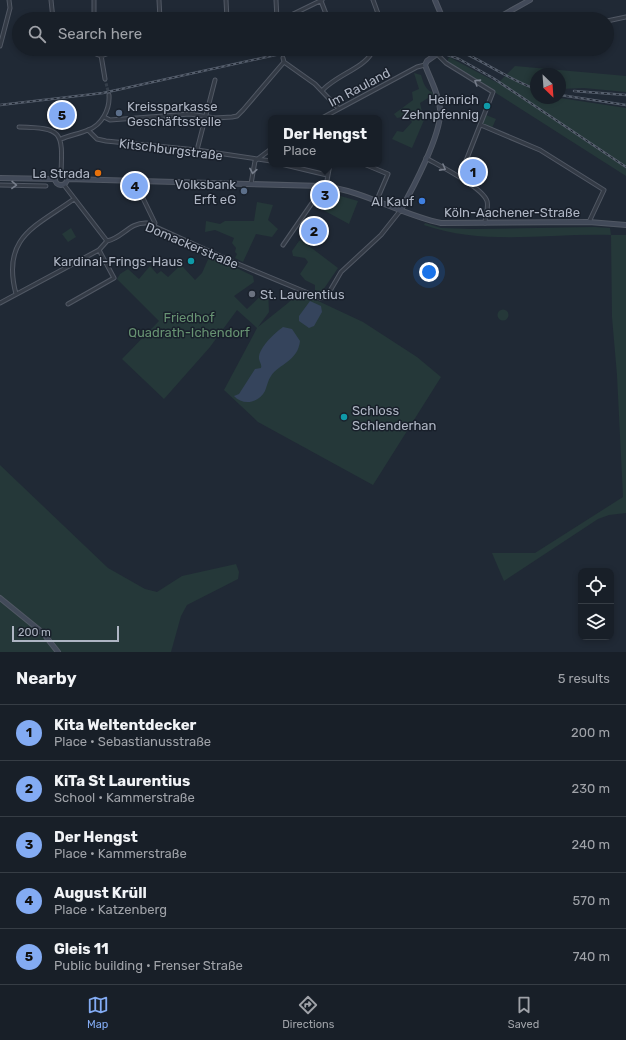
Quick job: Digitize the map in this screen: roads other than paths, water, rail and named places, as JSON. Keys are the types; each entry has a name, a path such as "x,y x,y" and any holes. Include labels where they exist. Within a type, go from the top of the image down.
{"main road":[{"path":"436,0 440,12"},
{"path":"510,11 530,0"},
{"name":"Im Rauland","path":"425,65 427,61 434,56"},
{"path":"400,211 426,158 440,119 438,98 425,65"},
{"path":"61,173 68,179 64,185 57,184 55,179 58,174 61,173"},
{"path":"0,178 55,179"},
{"name":"Köln-Aachener-Straße","path":"68,179 324,186 343,190 400,211 441,223 589,222 626,225"},
{"path":"0,598 43,633 58,652"}],"street":[{"path":"0,46 10,8 9,0"},
{"path":"51,0 52,12"},
{"path":"94,0 94,12"},
{"path":"159,0 160,12"},
{"path":"226,0 227,12"},
{"path":"276,0 277,12"},
{"path":"297,12 322,0 326,12"},
{"path":"373,0 377,12"},
{"path":"614,20 626,17"},
{"path":"101,56 105,79"},
{"path":"322,91 326,86 358,65 369,56"},
{"path":"439,56 446,63 493,92 460,176"},
{"path":"283,58 284,62 315,84 338,108"},
{"path":"104,117 110,120 190,114 215,118 237,116 284,62"},
{"name":"Im Rauland","path":"327,115 417,67 425,65"},
{"path":"197,150 215,80"},
{"path":"61,139 88,130 104,117 110,105 109,95"},
{"path":"481,125 540,150 604,190 589,222"},
{"path":"19,127 49,129 55,132 61,139 61,173"},
{"name":"Kitschburgstraße","path":"88,130 97,139 106,141 197,150 268,161"},
{"path":"251,184 256,159 268,151"},
{"path":"426,158 460,176 486,200 488,205 485,223"},
{"path":"294,167 327,175"},
{"path":"283,246 324,186 329,167"},
{"path":"371,167 388,174 376,202"},
{"path":"28,185 31,178"},
{"path":"138,181 138,190 155,222 154,226"},
{"path":"0,184 46,186"},
{"path":"0,303 99,250 107,241 64,185"},
{"path":"16,294 13,268 17,245 24,235 36,225 74,199"},
{"name":"Domackerstraße","path":"107,241 115,239 135,224 144,222 233,262 320,298 324,297 341,272 381,235 400,211"},
{"path":"68,304 114,278 99,250"}],"water":[{"path":"310,301 321,306 322,312 314,326 309,328 299,321 299,316"},
{"path":"283,327 292,329 300,341 299,348 296,353 274,372 268,381 265,391 259,398 251,402 238,399 234,396 239,394 255,369 261,368 259,355 261,350"}],"tunnel":[{"path":"105,79 109,95"}],"railway":[{"path":"0,105 103,93 271,56"},
{"path":"451,56 459,59 493,78 626,167"},
{"path":"471,56 530,87"},
{"path":"574,91 626,95"},
{"path":"566,96 626,105"}],"place":[{"name":"Heinrich Zehnpfennig","path":"487,106"},
{"name":"Kreissparkasse Geschäftsstelle","path":"119,113"},
{"name":"Gleis 11","path":"62,115"},
{"name":"Kita Weltentdecker","path":"473,172"},
{"name":"La Strada","path":"98,173"},
{"name":"August Krüll","path":"135,186"},
{"name":"Volksbank Erft eG","path":"244,191"},
{"name":"Der Hengst","path":"325,195"},
{"name":"Al Kauf","path":"422,201"},
{"name":"KiTa St Laurentius","path":"314,231"},
{"name":"Kardinal-Frings-Haus","path":"191,261"},
{"name":"St. Laurentius","path":"252,294"},
{"name":"Schloss Schlenderhan","path":"344,417"}],"park label":[{"name":"Friedhof Quadrath-Ichendorf","path":"189,324"}]}
